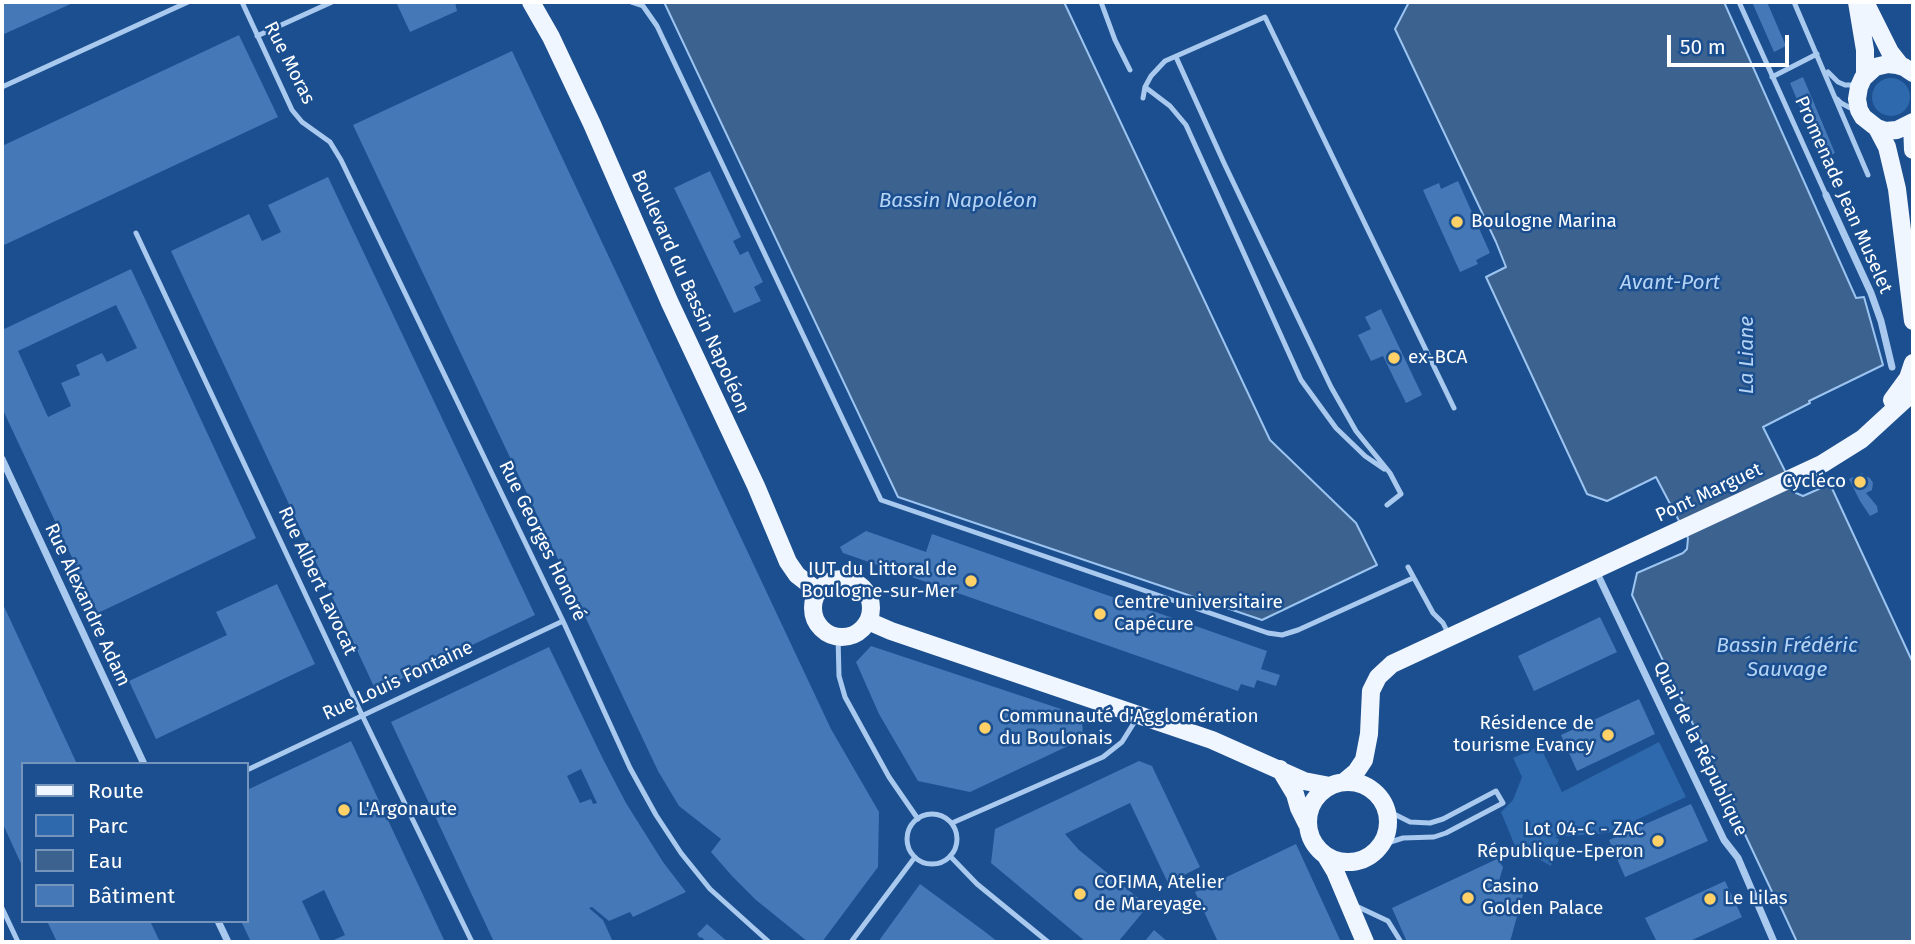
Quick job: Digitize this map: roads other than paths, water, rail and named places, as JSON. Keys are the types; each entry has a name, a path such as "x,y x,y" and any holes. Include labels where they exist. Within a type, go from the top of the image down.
{"main road":[{"name":"Boulevard du Bassin Napoléon","path":"531,2 592,124 788,562 797,575 819,592"},
{"path":"1857,2 1865,50 1857,99 1861,113 1869,124 1885,131 1897,130 1913,123 1913,150"},
{"path":"1865,2 1890,52 1910,71"},
{"path":"1862,80 1875,67 1884,65 1910,71"},
{"path":"1877,128 1887,147 1897,189 1913,321"},
{"path":"1862,439 1901,389 1913,363"},
{"path":"1862,439 1907,402 1913,392"},
{"name":"Pont Marguet","path":"1596,569 1812,468 1862,439"},
{"path":"1307,824 1313,802 1320,793 1360,767 1366,755 1370,729 1370,696 1378,677 1392,664 1596,569"},
{"path":"838,579 857,584 869,598 871,610 868,621 852,635 838,636 824,630 816,617 814,606 819,592 838,579"},
{"path":"868,621 1235,749 1309,782 1357,783 1368,788 1378,796 1386,810 1387,831 1381,845 1372,855 1356,862 1342,862 1326,856"},
{"path":"1280,769 1295,794 1313,843 1326,856 1335,871 1365,942"}],"street":[{"name":"Promenade Jean Muselet","path":"1826,195 1871,293 1892,367"},
{"name":"Rue Alexandre Adam","path":"3,464 143,762"},
{"name":"Quai de la République","path":"1596,569 1724,840 1738,858 1774,942"},
{"path":"219,923 228,942"}],"lane":[{"path":"2,87 188,2"},
{"name":"Rue Moras","path":"242,2 292,110 302,122 317,132"},
{"path":"257,36 331,2"},
{"path":"631,2 644,4 657,26 881,500 1268,633 1282,635 1297,631 1413,578"},
{"path":"1101,2 1130,70"},
{"name":"Promenade Jean Muselet","path":"1739,2 1826,195"},
{"path":"1794,2 1822,64"},
{"path":"1143,98 1144,87 1165,61 1265,17 1454,408"},
{"path":"1772,77 1818,54"},
{"path":"1176,57 1331,387 1356,431 1390,473 1401,495 1387,505"},
{"name":"Promenade Jean Muselet","path":"1822,64 1838,82 1848,85 1862,80"},
{"name":"Promenade Jean Muselet","path":"1822,64 1835,97 1861,113"},
{"path":"1144,87 1170,106 1186,125 1301,380 1336,428 1365,456 1390,473"},
{"path":"1835,97 1868,175"},
{"name":"Rue Georges Honoré","path":"317,132 334,148 348,173 563,621 630,768 666,832 710,889 769,942"},
{"name":"Rue Albert Lavocat","path":"136,233 471,942"},
{"path":"1408,567 1433,614 1443,623 1450,636"},
{"name":"Rue Louis Fontaine","path":"248,770 563,621"},
{"path":"838,636 839,676 845,697 889,777 918,819"},
{"path":"952,823 1103,757 1122,742 1138,715"},
{"path":"1381,845 1404,838 1434,837 1503,803 1496,791 1430,823 1416,823 1386,810"},
{"path":"933,814 952,823 957,840 950,856 943,861 931,863 915,857 910,850 908,837 910,827 918,819 933,814"},
{"path":"1443,819 1450,831"},
{"path":"950,856 978,884 1048,942"},
{"path":"851,942 915,857"},
{"path":"1348,902 1388,920 1401,942"},
{"path":"2,908 18,942"}],"water":[{"name":"Bassin Napoléon","path":"664,2 1064,2 1270,440 1356,523 1377,565 1262,620 898,497"},
{"name":"Avant-Port","path":"1409,2 1724,2 1856,298 1864,297 1883,365 1763,427 1796,493 1803,496 1830,484 1913,663 1913,942 1797,942 1632,595 1637,573 1683,553 1687,549 1688,538 1656,477 1607,501 1587,494 1486,277 1506,267 1496,242 1395,29"}],"place":[{"name":"Boulogne Marina","path":"1457,222"},
{"name":"ex-BCA","path":"1394,358"},
{"name":"Cycléco","path":"1860,482"},
{"name":"IUT du Littoral de Boulogne-sur-Mer","path":"971,581"},
{"name":"Centre universitaire Capécure","path":"1100,614"},
{"name":"Communauté d'Agglomération du Boulonais","path":"985,728"},
{"name":"Résidence de tourisme Evancy","path":"1608,735"},
{"name":"L'Argonaute","path":"344,810"},
{"name":"Lot 04-C - ZAC République-Eperon","path":"1658,841"},
{"name":"COFIMA, Atelier de Mareyage.","path":"1080,894"},
{"name":"Casino Golden Palace","path":"1468,898"},
{"name":"Le Lilas","path":"1710,899"}],"water label":[{"name":"La Liane","path":"1747,355"},
{"name":"Bassin Frédéric Sauvage","path":"1787,658"}]}
